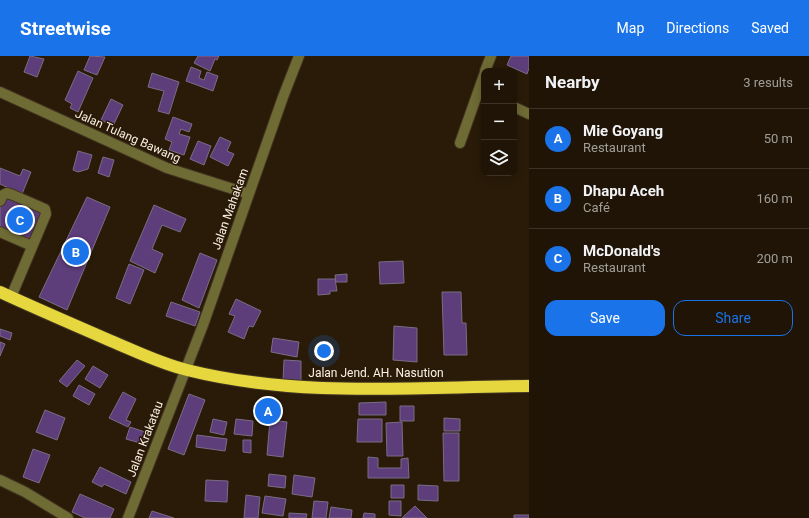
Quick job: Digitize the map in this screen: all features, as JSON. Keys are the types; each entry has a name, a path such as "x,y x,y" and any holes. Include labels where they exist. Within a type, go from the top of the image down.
{"highway":[{"name":"Jalan Jend. AH. Nasution","path":"5,295 139,353 185,370 240,381 280,386 336,390 529,386"}],"street":[{"name":"Jalan Mahakam","path":"185,370 299,56"},
{"path":"486,68 491,56"},
{"path":"460,143 481,90"},
{"name":"Jalan Tulang Bawang","path":"0,92 167,168 249,194"},
{"path":"517,108 529,114"},
{"path":"0,202 3,195 7,193 45,210 46,214 32,246 5,295"},
{"path":"0,232 32,246"},
{"name":"Jalan Krakatau","path":"128,518 185,370"},
{"path":"0,480 25,492 68,518"}],"building":[{"path":"30,56 44,59 37,77 24,72"},
{"path":"90,56 105,57 97,75 84,70"},
{"path":"198,56 219,56 217,60 215,59 210,71 194,63"},
{"path":"511,56 529,56 529,68 527,74 517,70 517,68 507,65"},
{"path":"191,67 201,71 199,78 204,80 207,72 218,76 213,91 186,81"},
{"path":"78,71 93,78 78,112 70,108 72,104 65,100"},
{"path":"152,73 179,82 169,114 158,111 164,91 148,87"},
{"path":"111,99 123,105 113,126 101,120"},
{"path":"173,117 192,124 189,132 181,129 179,134 190,137 184,155 169,150 172,142 165,139"},
{"path":"220,137 231,142 227,151 234,154 228,166 210,157"},
{"path":"198,141 211,146 204,165 190,159"},
{"path":"78,151 92,155 88,169 78,172 73,170"},
{"path":"103,157 114,160 109,177 98,173"},
{"path":"0,168 20,176 23,169 31,172 22,194 0,184"},
{"path":"5,197 43,214 32,240 0,226 0,208"},
{"path":"87,197 110,207 67,310 39,297"},
{"path":"154,205 186,219 180,232 162,225 152,249 163,254 155,273 130,261"},
{"path":"200,253 217,260 199,308 182,300"},
{"path":"403,261 404,283 380,284 379,262"},
{"path":"129,264 144,270 130,304 116,298"},
{"path":"347,274 347,282 336,282 335,275"},
{"path":"318,279 335,279 337,291 330,291 330,294 318,295"},
{"path":"442,292 461,292 462,323 466,323 467,355 444,355"},
{"path":"236,299 261,311 253,327 249,326 244,339 228,332 235,316 229,314"},
{"path":"171,302 200,312 195,326 166,316"},
{"path":"394,326 417,328 417,362 393,360"},
{"path":"0,329 12,333 10,340 0,336"},
{"path":"273,338 299,342 297,357 271,352"},
{"path":"0,342 5,344 0,356"},
{"path":"77,360 85,366 67,387 59,381"},
{"path":"284,360 301,361 301,382 283,381"},
{"path":"93,366 108,375 100,388 85,379"},
{"path":"79,385 95,394 89,405 73,396"},
{"path":"123,392 136,399 126,420 131,422 128,427 109,418"},
{"path":"189,394 205,400 184,455 168,449"},
{"path":"386,402 386,415 359,415 359,403"},
{"path":"400,406 414,406 414,421 400,421"},
{"path":"45,410 65,418 57,440 36,432"},
{"path":"444,418 460,419 460,431 444,431"},
{"path":"213,419 227,422 224,435 210,432"},
{"path":"236,419 253,421 252,436 234,434"},
{"path":"358,419 382,419 382,442 357,442"},
{"path":"270,420 287,422 283,457 267,455"},
{"path":"402,422 403,456 387,456 386,423"},
{"path":"130,427 151,434 147,445 126,439"},
{"path":"443,433 459,433 459,481 444,481"},
{"path":"197,435 227,439 225,451 196,447"},
{"path":"243,440 251,440 251,453 243,452"},
{"path":"33,449 50,455 39,483 23,477"},
{"path":"368,457 378,458 378,468 401,468 401,459 408,458 409,478 368,478"},
{"path":"100,467 131,482 126,494 104,484 102,487 92,482"},
{"path":"269,474 286,476 285,488 268,486"},
{"path":"294,475 315,478 312,497 292,494"},
{"path":"206,480 228,481 227,502 205,501"},
{"path":"391,485 404,485 404,498 391,498"},
{"path":"418,485 438,486 438,501 418,500"},
{"path":"80,494 114,509 110,518 85,518 72,512"},
{"path":"246,495 260,497 258,518 244,518"},
{"path":"265,496 286,499 283,516 262,513"},
{"path":"314,501 328,502 326,518 312,518"},
{"path":"389,501 401,501 401,516 389,515"},
{"path":"415,506 427,518 402,518"},
{"path":"331,507 352,510 351,518 329,518"},
{"path":"152,511 174,518 149,518"},
{"path":"289,513 307,514 306,518 289,518"},
{"path":"364,513 375,514 375,518 363,518"},
{"path":"514,515 529,515 529,518 514,518"}],"place":[{"name":"McDonald's","path":"20,220"},
{"name":"Dhapu Aceh","path":"76,252"},
{"name":"Mie Goyang","path":"268,411"}]}
